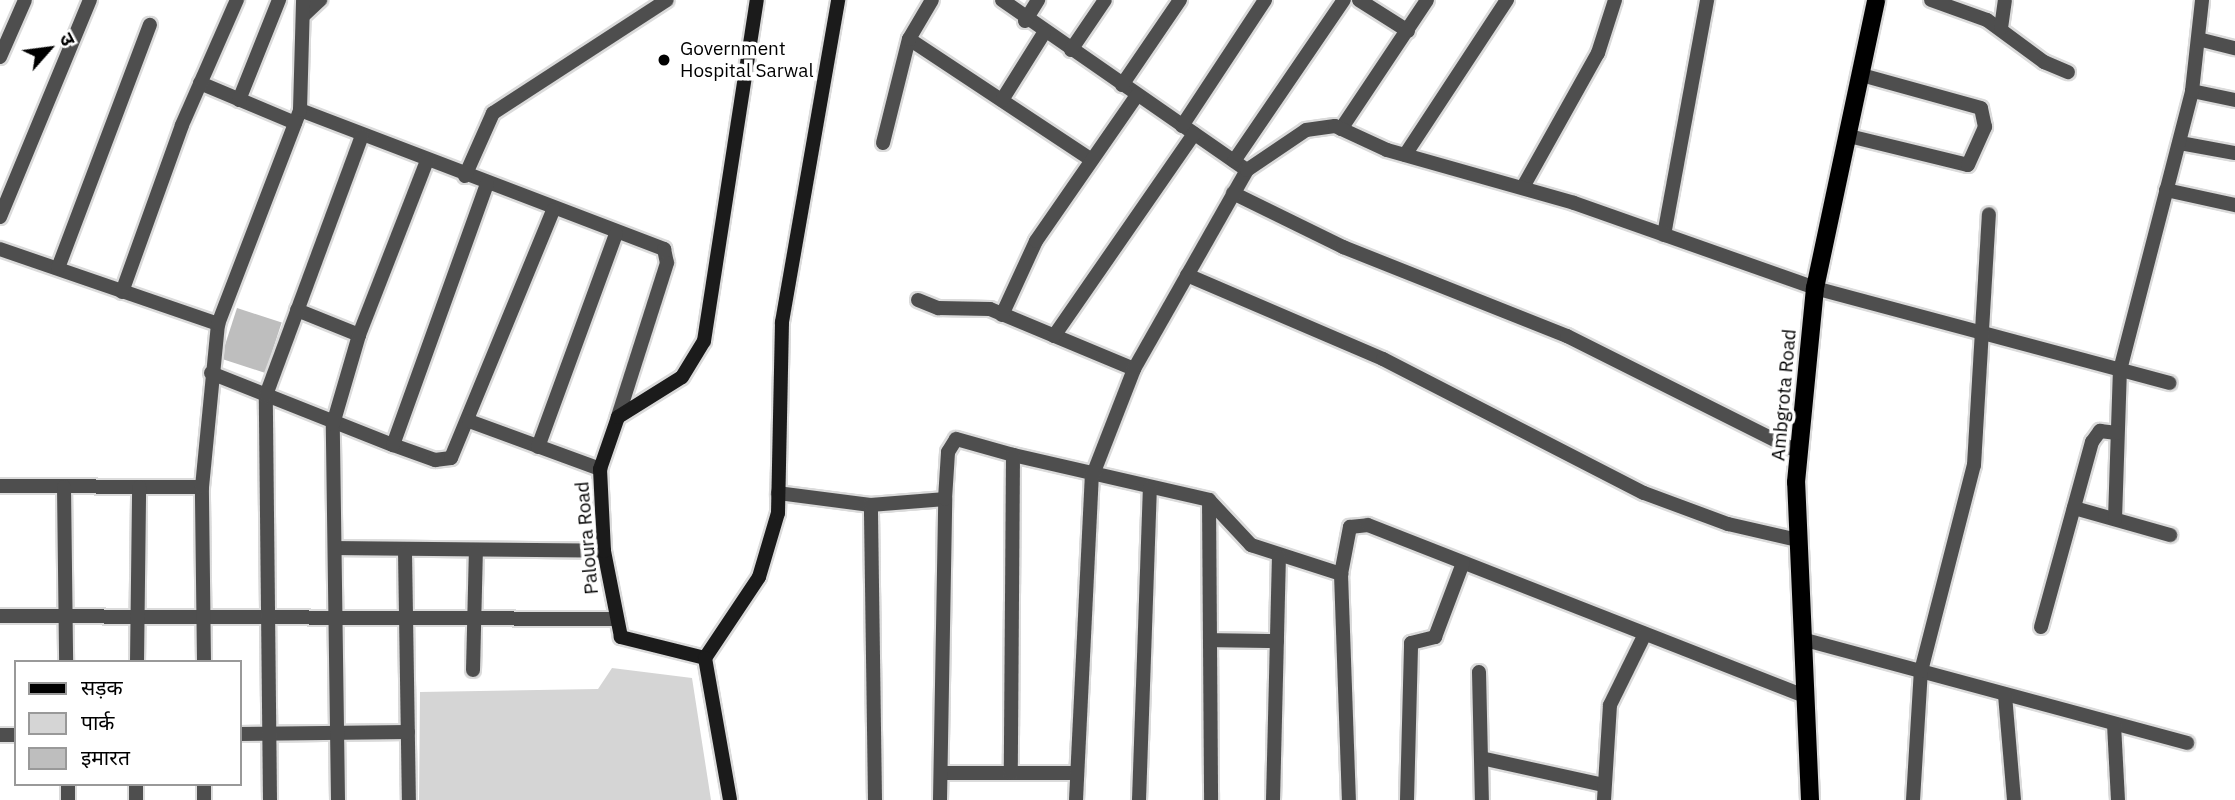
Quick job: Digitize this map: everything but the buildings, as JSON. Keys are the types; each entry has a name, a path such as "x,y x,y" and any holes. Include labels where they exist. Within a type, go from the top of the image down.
{"main road":[{"path":"618,417 681,377 704,341 757,0"},
{"path":"730,800 705,658 759,577 771,549 778,493 782,321 838,0"},
{"name":"Ambgrota Road","path":"1810,800 1798,540 1799,452 1815,288 1876,0"},
{"name":"Paloura Road","path":"618,417 600,469 604,551 615,619 621,637 705,658"}],"street":[{"path":"0,57 25,0"},
{"path":"0,217 90,0"},
{"path":"122,292 200,83 237,0"},
{"path":"239,100 279,0"},
{"path":"204,660 202,487 211,373 218,324 297,117 304,7 320,0"},
{"path":"466,176 493,113 667,0"},
{"path":"883,143 909,39 932,0"},
{"path":"1002,0 1025,22 1071,50 1241,166"},
{"path":"1025,22 1038,0"},
{"path":"1071,50 1105,0"},
{"path":"1122,85 1180,0"},
{"path":"1054,336 1188,130 1265,0"},
{"path":"1076,800 1093,477 1134,369 1233,193 1241,166 1344,0"},
{"path":"1359,0 1408,32"},
{"path":"1340,129 1408,32 1427,0"},
{"path":"1405,155 1507,0"},
{"path":"1523,187 1598,53 1615,0"},
{"path":"1664,235 1707,0"},
{"path":"1931,0 2001,28 2044,62 2068,72"},
{"path":"2001,28 2005,0"},
{"path":"2115,519 2120,370 2192,91 2202,0"},
{"path":"58,268 150,25"},
{"path":"1002,100 1044,33"},
{"path":"909,39 1092,160"},
{"path":"2198,39 2235,48"},
{"path":"1849,136 1968,165 1985,127 1981,108 1862,75"},
{"path":"200,83 239,100 362,136 616,234 664,249 667,256 618,417"},
{"path":"2192,91 2235,100"},
{"path":"1002,315 1036,241 1138,95"},
{"path":"1241,166 1306,130 1340,129 1405,155 1523,187 1815,288 2169,383"},
{"path":"270,800 266,395 362,136"},
{"path":"2180,143 2235,153"},
{"path":"338,800 338,548 333,424 359,335 427,161"},
{"path":"393,445 487,184"},
{"path":"2166,190 2235,205"},
{"path":"1233,193 1343,247 1567,336 1799,452"},
{"path":"211,373 333,424 443,461 451,458 469,421 553,210"},
{"path":"1913,800 1921,671 1969,495 1989,214"},
{"path":"538,447 616,234"},
{"path":"0,250 218,324"},
{"path":"1187,275 1383,359 1644,493 1728,524 1798,540"},
{"path":"918,300 1002,315 1134,369"},
{"path":"297,310 359,335"},
{"path":"469,421 600,469"},
{"path":"2041,627 2096,435 2118,433"},
{"path":"940,800 947,452 956,439 1093,477 1209,500 1251,545 1279,557 1341,574"},
{"path":"1011,773 1013,455"},
{"path":"0,486 202,487"},
{"path":"64,487 66,660"},
{"path":"137,660 139,487"},
{"path":"1139,800 1150,488"},
{"path":"778,493 871,505 945,499"},
{"path":"1209,500 1211,800"},
{"path":"871,505 875,800"},
{"path":"2074,508 2170,535"},
{"path":"1349,800 1341,574 1346,536 1359,524 1804,696"},
{"path":"338,548 405,552 604,551"},
{"path":"473,670 476,551"},
{"path":"405,552 409,800"},
{"path":"1273,800 1279,557"},
{"path":"1407,800 1411,643 1435,637 1463,563"},
{"path":"0,616 615,619"},
{"path":"1481,758 1604,792 1610,705 1645,634"},
{"path":"1802,639 2187,743"},
{"path":"1210,640 1277,641"},
{"path":"1479,671 1482,800"},
{"path":"2005,695 2014,800"},
{"path":"2114,724 2118,800"},
{"path":"242,733 408,732"},
{"path":"942,773 1077,773"}],"green space":[{"path":"612,668 692,678 711,800 419,800 420,692 598,689"}],"place":[{"name":"Government Hospital Sarwal","path":"664,60"}]}
